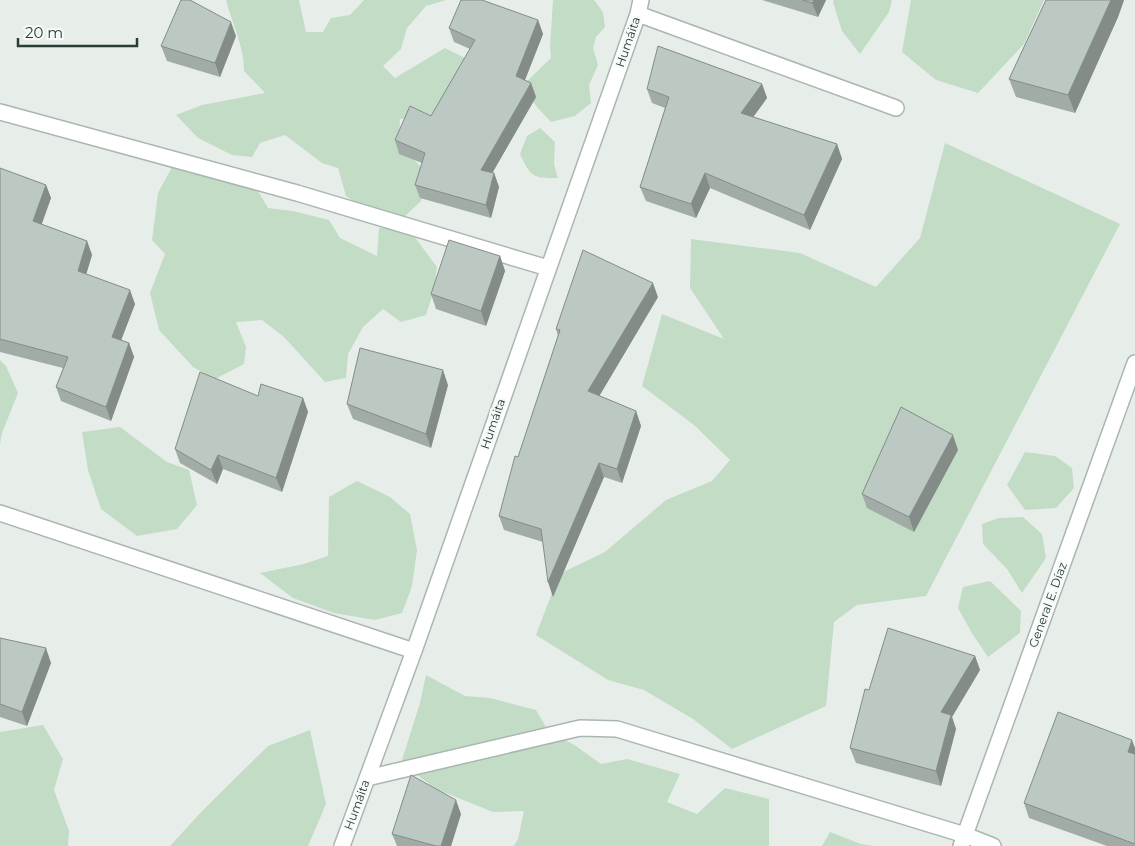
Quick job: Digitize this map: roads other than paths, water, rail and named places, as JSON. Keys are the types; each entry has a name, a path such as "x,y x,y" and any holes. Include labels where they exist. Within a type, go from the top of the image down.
{"street":[{"path":"640,7 896,108"},
{"name":"Humáita","path":"342,846 414,650 640,7"},
{"path":"0,112 297,193 548,268"},
{"name":"General E. Díaz","path":"963,840 1135,363"},
{"path":"0,513 414,650"},
{"path":"367,778 580,728 617,729 963,840 993,846"}]}
